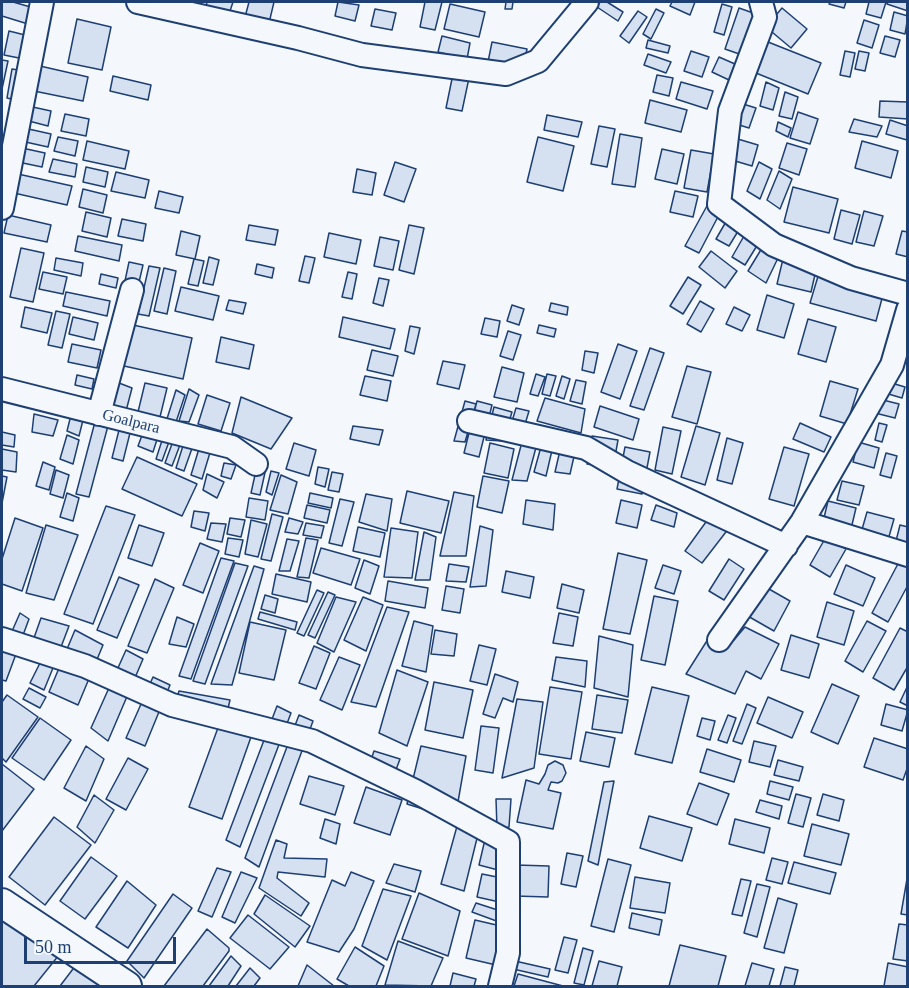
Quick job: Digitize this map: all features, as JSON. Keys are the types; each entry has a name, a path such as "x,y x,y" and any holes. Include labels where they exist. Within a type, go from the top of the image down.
{"main road":[{"path":"2,903 127,987"}],"street":[{"path":"2,208 7,156 42,2"},
{"path":"138,2 298,38 362,55 506,74 538,61 587,2"},
{"path":"761,2 765,17 730,111 719,204 774,245 850,278 908,294"},
{"path":"99,414 132,290"},
{"path":"719,640 802,522 892,365 908,310"},
{"name":"Goalpara","path":"2,389 232,447 256,464"},
{"path":"469,421 586,448 627,472 786,546"},
{"path":"802,522 908,555"},
{"path":"2,639 85,666 172,705 312,741 415,791 508,842 508,953 500,987"}],"building":[{"path":"2,2 13,2 34,8 28,24 2,16"},
{"path":"207,2 233,2 230,11 206,6"},
{"path":"249,2 274,2 269,23 245,17"},
{"path":"338,2 359,5 355,21 335,16"},
{"path":"425,2 442,2 435,30 420,27"},
{"path":"506,2 513,2 512,9 505,9"},
{"path":"600,2 607,2 623,12 618,21 597,7"},
{"path":"672,2 695,2 690,15 670,6"},
{"path":"830,2 846,2 844,8 829,4"},
{"path":"869,2 886,2 881,18 866,14"},
{"path":"888,2 908,2 908,11 887,4"},
{"path":"450,4 485,12 479,37 444,29"},
{"path":"722,4 732,7 724,35 714,32"},
{"path":"739,8 756,14 742,55 725,49"},
{"path":"782,8 807,29 791,48 766,27"},
{"path":"375,9 396,13 392,30 371,26"},
{"path":"656,9 664,13 651,39 643,34"},
{"path":"638,11 647,17 629,43 620,36"},
{"path":"894,12 908,16 905,34 890,30"},
{"path":"77,19 111,27 102,70 68,63"},
{"path":"864,20 879,25 872,48 857,43"},
{"path":"9,31 29,36 24,59 4,55"},
{"path":"442,36 470,43 467,59 438,52"},
{"path":"885,36 900,40 895,57 880,53"},
{"path":"758,38 821,63 808,94 746,69"},
{"path":"648,40 670,46 668,53 646,48"},
{"path":"492,42 527,49 521,79 486,72"},
{"path":"691,51 709,57 702,77 684,71"},
{"path":"845,51 855,53 850,77 840,75"},
{"path":"859,51 869,53 865,71 855,69"},
{"path":"648,54 671,62 666,73 644,65"},
{"path":"719,57 735,64 729,80 712,72"},
{"path":"2,60 8,61 2,89"},
{"path":"40,66 88,77 83,101 34,91"},
{"path":"12,69 24,71 20,101 7,98"},
{"path":"453,74 469,78 462,111 446,108"},
{"path":"657,75 673,78 669,96 653,92"},
{"path":"113,76 151,85 148,100 110,91"},
{"path":"681,82 713,91 707,109 676,99"},
{"path":"766,82 779,88 773,110 760,106"},
{"path":"785,92 798,97 792,119 779,116"},
{"path":"650,100 687,110 681,132 645,123"},
{"path":"880,101 908,102 908,119 879,117"},
{"path":"743,104 756,108 749,128 736,124"},
{"path":"28,106 51,111 48,126 25,120"},
{"path":"798,112 818,119 810,144 790,138"},
{"path":"65,114 89,119 86,136 61,131"},
{"path":"547,115 582,122 578,137 544,130"},
{"path":"854,119 882,126 877,137 849,132"},
{"path":"890,120 908,126 907,140 886,134"},
{"path":"778,122 791,128 788,137 776,131"},
{"path":"599,126 615,129 607,167 591,164"},
{"path":"24,128 51,134 48,147 21,141"},
{"path":"620,134 642,138 635,187 612,184"},
{"path":"58,137 78,141 75,156 54,151"},
{"path":"538,137 574,146 563,191 527,182"},
{"path":"731,137 758,145 752,166 725,158"},
{"path":"87,141 129,151 125,169 83,160"},
{"path":"862,141 898,151 891,178 855,168"},
{"path":"787,143 807,149 799,175 779,168"},
{"path":"22,148 45,153 42,167 18,162"},
{"path":"662,149 684,154 677,184 655,179"},
{"path":"691,150 714,154 707,192 684,188"},
{"path":"53,159 77,164 75,177 49,172"},
{"path":"395,162 416,169 404,202 384,195"},
{"path":"759,162 772,169 760,199 747,191"},
{"path":"86,167 108,172 105,187 83,182"},
{"path":"357,169 376,173 372,195 353,192"},
{"path":"779,171 792,179 780,209 767,200"},
{"path":"116,172 149,180 145,198 111,191"},
{"path":"18,174 72,186 67,205 14,193"},
{"path":"793,187 838,199 829,233 784,222"},
{"path":"83,189 107,195 103,213 79,207"},
{"path":"159,191 183,197 179,213 155,208"},
{"path":"675,191 698,196 693,217 670,212"},
{"path":"708,204 721,211 699,253 685,246"},
{"path":"841,210 860,215 852,244 834,239"},
{"path":"864,211 883,216 874,246 856,242"},
{"path":"86,212 111,218 107,237 82,231"},
{"path":"8,215 51,225 47,242 4,233"},
{"path":"122,219 146,224 143,241 118,236"},
{"path":"727,220 740,228 729,246 716,239"},
{"path":"249,225 278,230 275,245 246,240"},
{"path":"409,225 424,228 414,274 399,270"},
{"path":"181,231 200,236 195,259 176,255"},
{"path":"902,231 908,232 908,257 896,254"},
{"path":"329,233 361,240 356,264 324,257"},
{"path":"78,236 122,245 119,261 75,251"},
{"path":"744,236 758,244 745,265 732,257"},
{"path":"380,237 399,241 393,270 374,266"},
{"path":"21,248 44,253 33,302 10,297"},
{"path":"762,248 778,258 766,283 748,271"},
{"path":"711,251 737,271 725,288 699,267"},
{"path":"305,256 315,258 309,283 299,281"},
{"path":"209,257 219,260 213,285 203,283"},
{"path":"56,258 83,263 81,276 54,270"},
{"path":"194,259 204,261 198,286 188,284"},
{"path":"783,259 817,266 811,292 777,284"},
{"path":"129,262 143,265 132,312 119,309"},
{"path":"257,264 274,268 272,278 255,274"},
{"path":"149,266 160,268 149,316 138,314"},
{"path":"164,268 176,271 167,314 154,311"},
{"path":"43,272 67,277 63,294 39,289"},
{"path":"348,272 357,274 352,299 342,297"},
{"path":"819,273 884,291 876,321 810,303"},
{"path":"101,274 118,278 116,288 99,284"},
{"path":"688,277 701,285 683,314 670,306"},
{"path":"379,278 389,280 383,306 373,303"},
{"path":"181,287 219,296 213,320 175,311"},
{"path":"66,292 110,301 107,316 63,306"},
{"path":"767,295 794,304 784,338 757,330"},
{"path":"229,300 246,303 243,314 226,310"},
{"path":"700,301 714,309 701,332 687,324"},
{"path":"551,303 568,307 567,315 549,311"},
{"path":"512,305 524,309 519,325 507,321"},
{"path":"25,307 52,313 47,333 21,327"},
{"path":"734,307 750,315 742,331 726,324"},
{"path":"56,311 70,314 62,348 48,345"},
{"path":"73,317 98,323 94,340 69,334"},
{"path":"343,317 395,329 390,349 339,337"},
{"path":"485,318 500,321 497,337 481,334"},
{"path":"808,319 836,327 826,362 798,354"},
{"path":"124,323 192,338 183,379 115,364"},
{"path":"539,325 556,329 554,337 537,333"},
{"path":"410,326 420,328 414,354 405,351"},
{"path":"508,331 521,335 513,360 500,356"},
{"path":"221,337 254,345 249,369 216,362"},
{"path":"72,344 101,350 97,368 68,362"},
{"path":"618,344 637,351 620,399 601,392"},
{"path":"650,348 664,353 644,410 630,406"},
{"path":"372,350 398,356 393,376 367,370"},
{"path":"585,351 598,353 594,373 582,370"},
{"path":"443,361 465,365 459,389 437,384"},
{"path":"687,366 711,372 697,424 672,417"},
{"path":"502,367 524,373 517,402 494,397"},
{"path":"536,374 545,377 538,396 530,394"},
{"path":"547,374 556,376 550,396 542,394"},
{"path":"77,375 94,379 92,389 75,385"},
{"path":"365,376 391,381 387,401 360,395"},
{"path":"562,376 570,379 564,399 556,396"},
{"path":"576,380 586,382 582,404 570,401"},
{"path":"830,381 858,389 847,424 820,416"},
{"path":"888,382 905,387 902,398 885,393"},
{"path":"119,383 132,388 126,411 113,407"},
{"path":"145,383 167,388 160,417 138,412"},
{"path":"189,389 199,395 189,422 179,421"},
{"path":"176,390 185,395 176,422 166,422"},
{"path":"207,395 230,403 221,431 198,424"},
{"path":"241,397 292,418 271,449 232,433"},
{"path":"545,398 585,409 581,433 537,421"},
{"path":"879,399 899,404 895,418 875,413"},
{"path":"465,401 476,404 465,442 454,441"},
{"path":"477,401 492,405 479,457 464,453"},
{"path":"600,406 639,419 633,440 594,427"},
{"path":"73,407 85,412 79,436 67,431"},
{"path":"494,407 512,412 503,441 486,440"},
{"path":"516,408 529,411 520,441 508,435"},
{"path":"34,414 58,420 53,436 32,432"},
{"path":"96,418 109,422 89,497 76,494"},
{"path":"147,422 161,427 153,452 138,446"},
{"path":"180,422 188,424 172,466 165,463"},
{"path":"800,423 831,437 824,452 793,439"},
{"path":"879,423 887,425 882,442 875,440"},
{"path":"167,425 174,428 162,461 156,459"},
{"path":"353,426 383,430 379,445 350,439"},
{"path":"696,426 720,433 705,485 681,477"},
{"path":"663,427 681,431 672,474 655,470"},
{"path":"119,430 130,433 123,461 112,458"},
{"path":"2,432 15,435 14,447 2,445"},
{"path":"187,433 196,437 184,471 176,468"},
{"path":"524,434 538,440 527,481 512,480"},
{"path":"67,435 79,440 73,464 60,459"},
{"path":"592,436 618,440 613,468 587,464"},
{"path":"727,438 743,443 732,484 717,480"},
{"path":"201,442 212,446 202,479 191,475"},
{"path":"858,442 879,448 874,468 853,462"},
{"path":"294,443 316,450 309,476 286,469"},
{"path":"490,443 514,449 508,478 484,473"},
{"path":"542,443 553,446 546,476 534,472"},
{"path":"561,446 575,452 570,474 555,472"},
{"path":"625,447 650,452 642,494 617,489"},
{"path":"784,447 809,454 794,506 769,499"},
{"path":"2,449 17,452 16,472 2,470"},
{"path":"886,453 897,456 891,478 880,475"},
{"path":"137,457 197,484 182,516 122,489"},
{"path":"43,462 55,467 49,490 36,486"},
{"path":"224,463 236,465 231,479 221,476"},
{"path":"257,466 266,468 260,495 251,493"},
{"path":"318,467 329,469 325,487 315,484"},
{"path":"56,470 69,475 63,498 50,494"},
{"path":"271,471 279,473 272,495 266,492"},
{"path":"332,472 343,474 339,492 328,490"},
{"path":"207,474 224,482 217,498 203,490"},
{"path":"281,475 297,482 288,514 270,510"},
{"path":"2,476 7,477 2,503"},
{"path":"483,476 509,481 502,513 477,507"},
{"path":"842,481 864,486 859,505 837,500"},
{"path":"407,491 449,501 441,533 400,523"},
{"path":"454,492 474,496 466,556 440,556"},
{"path":"67,493 79,498 73,521 60,517"},
{"path":"310,493 333,498 331,508 308,503"},
{"path":"366,494 392,499 387,531 359,522"},
{"path":"249,498 268,501 265,520 246,517"},
{"path":"340,499 354,502 342,546 329,543"},
{"path":"526,500 555,504 553,530 523,524"},
{"path":"621,500 642,505 637,528 616,523"},
{"path":"828,501 856,508 851,529 823,522"},
{"path":"307,505 330,510 327,523 304,518"},
{"path":"656,505 677,513 674,527 651,520"},
{"path":"106,506 135,515 93,624 64,614"},
{"path":"194,511 209,513 205,531 191,527"},
{"path":"867,512 894,519 888,540 861,533"},
{"path":"272,514 283,517 271,561 261,559"},
{"path":"711,515 729,528 702,563 685,551"},
{"path":"15,518 43,528 22,591 2,584 2,559"},
{"path":"230,518 245,520 241,537 227,534"},
{"path":"289,518 303,522 298,534 285,532"},
{"path":"251,520 267,524 258,557 245,554"},
{"path":"211,523 226,524 222,542 207,539"},
{"path":"306,523 324,526 321,538 303,535"},
{"path":"46,525 78,535 54,600 26,593"},
{"path":"139,525 164,533 152,566 128,558"},
{"path":"900,525 908,527 908,548 895,545"},
{"path":"480,526 493,530 486,586 470,587"},
{"path":"358,527 385,533 380,557 353,551"},
{"path":"391,528 418,532 412,578 384,577"},
{"path":"424,532 436,537 430,580 415,580"},
{"path":"826,537 846,549 830,577 810,565"},
{"path":"228,538 243,540 239,557 225,554"},
{"path":"306,538 318,540 309,578 297,577"},
{"path":"287,539 299,541 290,571 279,571"},
{"path":"200,543 219,551 203,593 183,585"},
{"path":"321,548 360,559 351,585 313,573"},
{"path":"618,553 647,560 630,634 603,629"},
{"path":"221,558 234,561 191,679 179,676"},
{"path":"729,559 744,569 724,600 709,591"},
{"path":"364,560 379,566 370,594 355,588"},
{"path":"900,560 908,564 908,585 888,622 872,613"},
{"path":"235,563 248,566 205,684 193,681"},
{"path":"449,564 469,567 466,582 446,581"},
{"path":"663,565 681,571 674,594 655,588"},
{"path":"846,565 875,578 863,606 834,594"},
{"path":"254,566 264,569 232,685 211,684"},
{"path":"506,571 534,577 530,598 502,592"},
{"path":"276,574 311,582 307,602 272,594"},
{"path":"119,577 139,585 117,638 97,630"},
{"path":"155,579 174,588 147,653 128,646"},
{"path":"388,581 428,588 425,608 385,601"},
{"path":"755,581 790,601 774,631 739,611"},
{"path":"562,584 584,590 579,613 557,608"},
{"path":"446,586 464,589 460,613 442,610"},
{"path":"317,590 324,593 304,636 297,633"},
{"path":"328,592 335,595 315,638 308,635"},
{"path":"265,595 278,599 275,613 261,609"},
{"path":"654,596 678,601 665,665 641,660"},
{"path":"336,597 356,602 334,652 317,643"},
{"path":"363,597 383,605 366,651 344,640"},
{"path":"827,602 854,611 844,645 817,637"},
{"path":"387,607 409,612 376,707 351,702"},
{"path":"260,612 297,622 295,630 258,619"},
{"path":"20,613 29,619 6,681 2,680 2,654"},
{"path":"559,613 578,617 573,646 553,643"},
{"path":"177,617 194,624 186,647 169,644"},
{"path":"41,618 69,626 56,660 29,652"},
{"path":"414,621 433,626 426,672 402,666"},
{"path":"867,621 886,631 863,672 845,661"},
{"path":"250,622 286,630 274,680 239,673"},
{"path":"745,627 779,644 761,679 746,671 735,694 686,674 715,628 734,640"},
{"path":"900,628 908,632 908,666 894,690 873,678"},
{"path":"75,630 103,645 78,705 49,692"},
{"path":"435,630 457,634 454,656 431,654"},
{"path":"791,635 819,644 809,678 781,670"},
{"path":"599,636 633,645 628,697 594,688"},
{"path":"479,645 496,649 487,685 470,681"},
{"path":"314,646 330,653 316,689 299,683"},
{"path":"126,650 143,659 108,741 91,728"},
{"path":"339,657 360,665 342,710 320,700"},
{"path":"556,657 587,661 585,687 552,680"},
{"path":"42,659 55,663 44,690 30,683"},
{"path":"397,670 428,682 407,746 379,733"},
{"path":"495,674 518,682 513,702 503,698 495,718 483,714"},
{"path":"153,677 170,685 145,746 126,738"},
{"path":"434,682 473,690 463,738 425,730"},
{"path":"832,684 859,696 838,744 811,732"},
{"path":"908,685 908,706 900,702"},
{"path":"550,687 582,692 571,759 539,754"},
{"path":"652,687 689,696 672,763 635,754"},
{"path":"29,688 46,697 40,708 23,699"},
{"path":"179,691 230,700 224,725 172,714"},
{"path":"7,695 38,717 6,762 2,758 2,702"},
{"path":"597,695 628,700 622,733 592,729"},
{"path":"768,697 803,712 792,738 757,723"},
{"path":"517,699 543,702 534,768 502,778"},
{"path":"747,704 756,708 742,744 733,741"},
{"path":"886,704 908,710 902,731 881,725"},
{"path":"277,706 291,713 240,847 226,840"},
{"path":"299,715 313,721 259,867 245,858"},
{"path":"728,715 736,718 727,743 718,740"},
{"path":"40,718 71,740 44,780 12,758"},
{"path":"702,718 715,721 710,740 697,736"},
{"path":"219,725 251,737 222,819 189,807"},
{"path":"481,726 499,728 493,773 475,770"},
{"path":"586,732 615,738 609,767 580,761"},
{"path":"874,738 908,749 908,766 903,780 864,767"},
{"path":"754,741 776,746 770,767 749,762"},
{"path":"86,746 104,759 86,801 64,788"},
{"path":"421,746 466,756 455,819 407,804"},
{"path":"707,749 741,760 734,782 700,772"},
{"path":"374,751 400,759 390,786 365,778"},
{"path":"128,758 148,769 126,810 106,799"},
{"path":"778,760 803,767 799,781 774,775"},
{"path":"555,761 563,765 566,773 562,781 551,782 548,790 561,793 553,829 517,822 526,780 539,784 548,765"},
{"path":"2,764 34,789 2,831"},
{"path":"309,776 344,786 335,815 300,804"},
{"path":"614,781 598,865 588,861 604,782"},
{"path":"770,781 793,787 789,800 767,794"},
{"path":"699,783 729,794 717,825 687,814"},
{"path":"366,787 402,800 390,835 354,823"},
{"path":"796,794 811,798 803,827 788,823"},
{"path":"823,794 844,800 839,821 817,815"},
{"path":"94,795 114,810 95,843 77,827"},
{"path":"496,799 511,799 509,827 497,829"},
{"path":"760,800 782,806 779,819 756,812"},
{"path":"649,816 692,828 682,861 640,848"},
{"path":"54,817 91,845 45,905 9,877"},
{"path":"325,819 340,824 336,844 320,838"},
{"path":"459,819 481,822 464,891 441,884"},
{"path":"735,819 770,828 764,853 729,844"},
{"path":"812,824 849,834 841,865 804,856"},
{"path":"487,831 510,837 502,871 479,865"},
{"path":"276,840 287,844 284,858 327,859 325,877 278,872 277,878 309,903 301,916 259,888"},
{"path":"567,853 583,856 576,887 561,884"},
{"path":"91,857 117,876 85,919 60,901"},
{"path":"772,858 788,862 782,884 766,880"},
{"path":"608,859 631,865 614,932 591,926"},
{"path":"794,862 836,873 830,894 788,883"},
{"path":"394,864 421,871 415,892 386,883"},
{"path":"516,865 549,866 548,897 515,896"},
{"path":"217,868 231,872 212,917 198,911"},
{"path":"241,872 257,878 235,923 222,917"},
{"path":"351,872 374,881 354,929 339,952 307,942 332,880 345,886"},
{"path":"908,873 908,915 901,914"},
{"path":"482,874 507,879 504,903 477,897"},
{"path":"635,877 670,883 665,913 630,908"},
{"path":"741,879 751,881 742,916 732,914"},
{"path":"127,881 156,905 128,948 96,927"},
{"path":"757,884 770,887 757,937 744,933"},
{"path":"383,889 411,896 387,960 362,946"},
{"path":"419,893 460,911 448,956 402,939"},
{"path":"173,894 192,908 144,978 127,961"},
{"path":"265,895 310,926 295,947 254,914"},
{"path":"778,898 797,904 784,953 764,948"},
{"path":"476,903 513,915 510,926 472,912"},
{"path":"2,909 59,955 34,986 2,986"},
{"path":"632,913 662,920 659,935 629,928"},
{"path":"248,915 289,947 270,969 230,938"},
{"path":"475,920 505,927 496,965 466,958"},
{"path":"899,924 908,925 908,961 893,959"},
{"path":"207,929 229,948 229,951 203,986 164,986"},
{"path":"564,937 577,940 568,973 555,970"},
{"path":"398,941 443,958 431,986 385,985"},
{"path":"680,945 726,956 718,986 669,986"},
{"path":"355,947 384,966 376,986 349,986 337,979"},
{"path":"583,948 593,951 584,985 574,983"},
{"path":"231,956 241,966 228,986 209,986"},
{"path":"515,961 550,969 548,977 513,969"},
{"path":"599,961 622,967 617,986 592,986"},
{"path":"752,963 774,969 769,986 745,986"},
{"path":"888,963 908,967 908,986 884,986"},
{"path":"76,965 105,986 60,986"},
{"path":"307,965 334,986 298,986"},
{"path":"785,967 798,970 794,986 780,986"},
{"path":"250,968 260,978 254,986 236,986"},
{"path":"453,973 476,979 474,986 450,986"},
{"path":"518,974 563,986 514,986"}]}
